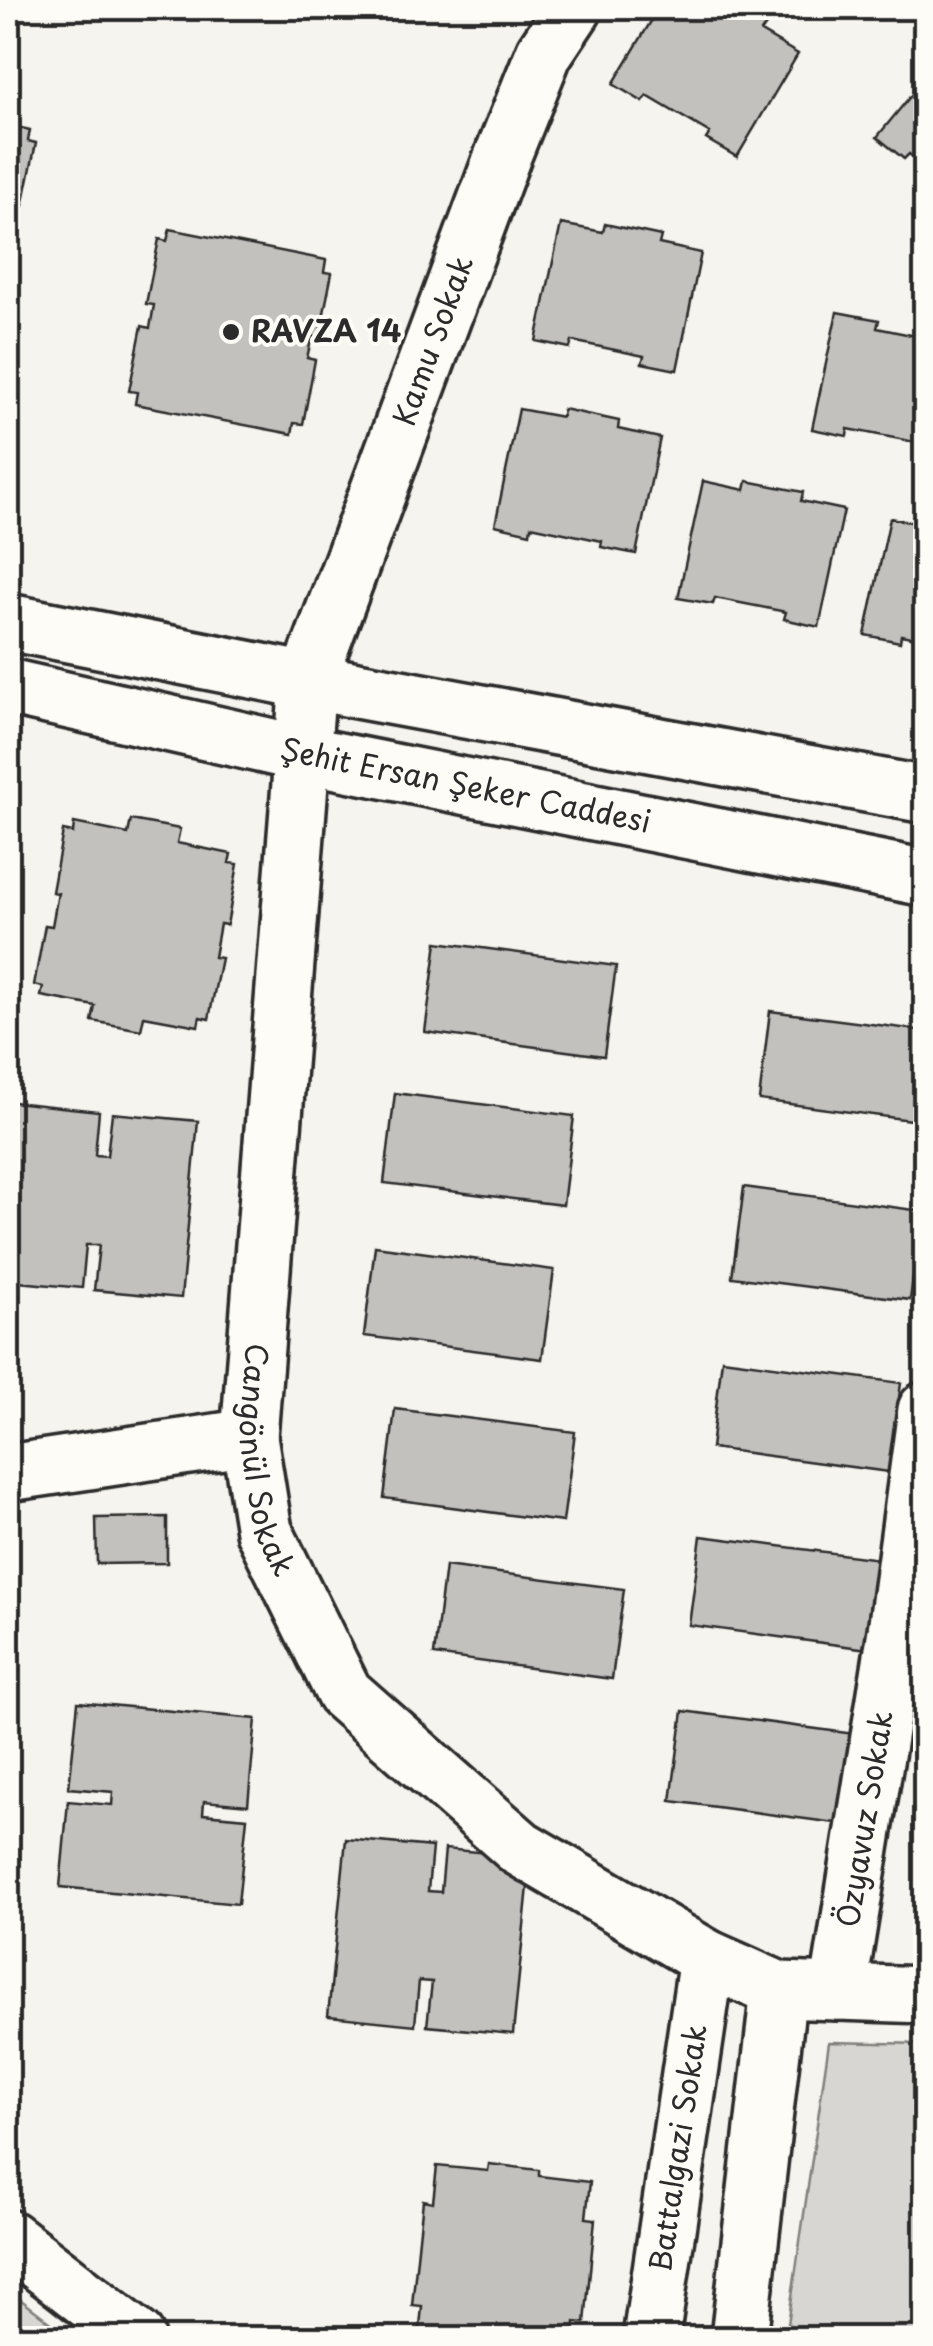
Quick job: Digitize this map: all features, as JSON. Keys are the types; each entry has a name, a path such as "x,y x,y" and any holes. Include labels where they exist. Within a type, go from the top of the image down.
{"street":[{"name":"Kamu Sokak","path":"308,681 503,154 544,53 574,8"},
{"path":"8,622 926,796"},
{"name":"Cangönül Sokak","path":"308,681 249,1437 264,1532 344,1693 520,1848 706,1958 779,1990"},
{"name":"Şehit Ersan Şeker Caddesi","path":"8,687 303,754 926,878"},
{"name":"Özyavuz Sokak","path":"838,1992 896,1631 926,1410"},
{"path":"8,1473 249,1437"},
{"name":"Battalgazi Sokak","path":"651,2338 706,1958"},
{"path":"739,2338 779,1990 926,1994"},
{"path":"8,2238 137,2338"}],"shaded area":[{"path":"829,2042 925,2044 925,2338 786,2338"},
{"path":"8,2290 71,2338 8,2338"}],"building":[{"path":"659,8 737,8 766,25 761,32 798,54 737,157 706,139 710,133 647,96 643,102 613,84"},
{"path":"926,77 926,167 909,154 904,159 877,137"},
{"path":"8,125 30,130 28,141 36,143 23,206 15,205 10,228 19,229 8,288"},
{"path":"561,224 603,232 605,224 661,236 659,244 701,253 677,370 642,363 644,356 572,341 570,348 536,341"},
{"name":"RAVZA 14","path":"170,229 326,260 324,272 332,273 319,338 312,336 307,358 315,360 303,424 294,423 292,434 135,404 137,392 129,391 142,326 150,328 154,305 146,304 159,239 167,241"},
{"path":"837,312 879,320 877,328 926,338 926,451 919,450 920,443 848,429 847,436 812,429"},
{"path":"519,409 562,417 563,409 619,421 618,429 660,438 636,554 601,547 602,541 531,526 530,533 495,525"},
{"path":"703,481 745,490 747,481 803,492 801,501 844,510 819,627 784,619 786,612 715,598 713,604 678,598"},
{"path":"890,518 926,525 926,640 901,635 900,642 865,635"},
{"path":"131,820 180,829 177,843 231,854 229,863 238,864 227,925 220,924 214,957 221,958 209,1019 200,1017 198,1026 144,1016 141,1030 92,1021 95,1006 41,996 43,987 34,985 45,925 52,926 58,893 52,892 63,831 73,833 74,823 128,834"},
{"path":"437,942 616,966 604,1056 425,1032"},
{"path":"770,1011 926,1031 926,1122 759,1100"},
{"path":"395,1093 574,1116 563,1205 384,1183"},
{"path":"13,1102 99,1111 95,1155 107,1156 112,1113 198,1121 181,1298 94,1290 99,1245 86,1245 82,1288 8,1281 8,1156"},
{"path":"744,1187 922,1211 910,1300 732,1277"},
{"path":"375,1246 554,1270 542,1359 364,1336"},
{"path":"722,1359 901,1383 889,1472 711,1448"},
{"path":"395,1409 575,1432 563,1522 384,1498"},
{"path":"167,1517 167,1563 97,1564 96,1518"},
{"path":"701,1536 880,1559 868,1649 689,1625"},
{"path":"445,1566 624,1589 612,1679 434,1655"},
{"path":"78,1702 256,1719 248,1805 204,1801 203,1814 247,1818 238,1904 60,1887 68,1801 112,1805 113,1792 69,1788"},
{"path":"683,1711 862,1735 851,1825 671,1801"},
{"path":"346,1839 432,1847 428,1891 441,1892 445,1849 531,1857 513,2034 427,2026 432,1982 419,1981 415,2025 328,2016"},
{"path":"489,2164 539,2170 539,2176 590,2182 586,2218 595,2219 585,2323 575,2322 574,2338 419,2338 422,2306 412,2305 423,2200 433,2202 437,2166 488,2171"}],"place":[{"name":"RAVZA 14","path":"231,332"}]}
